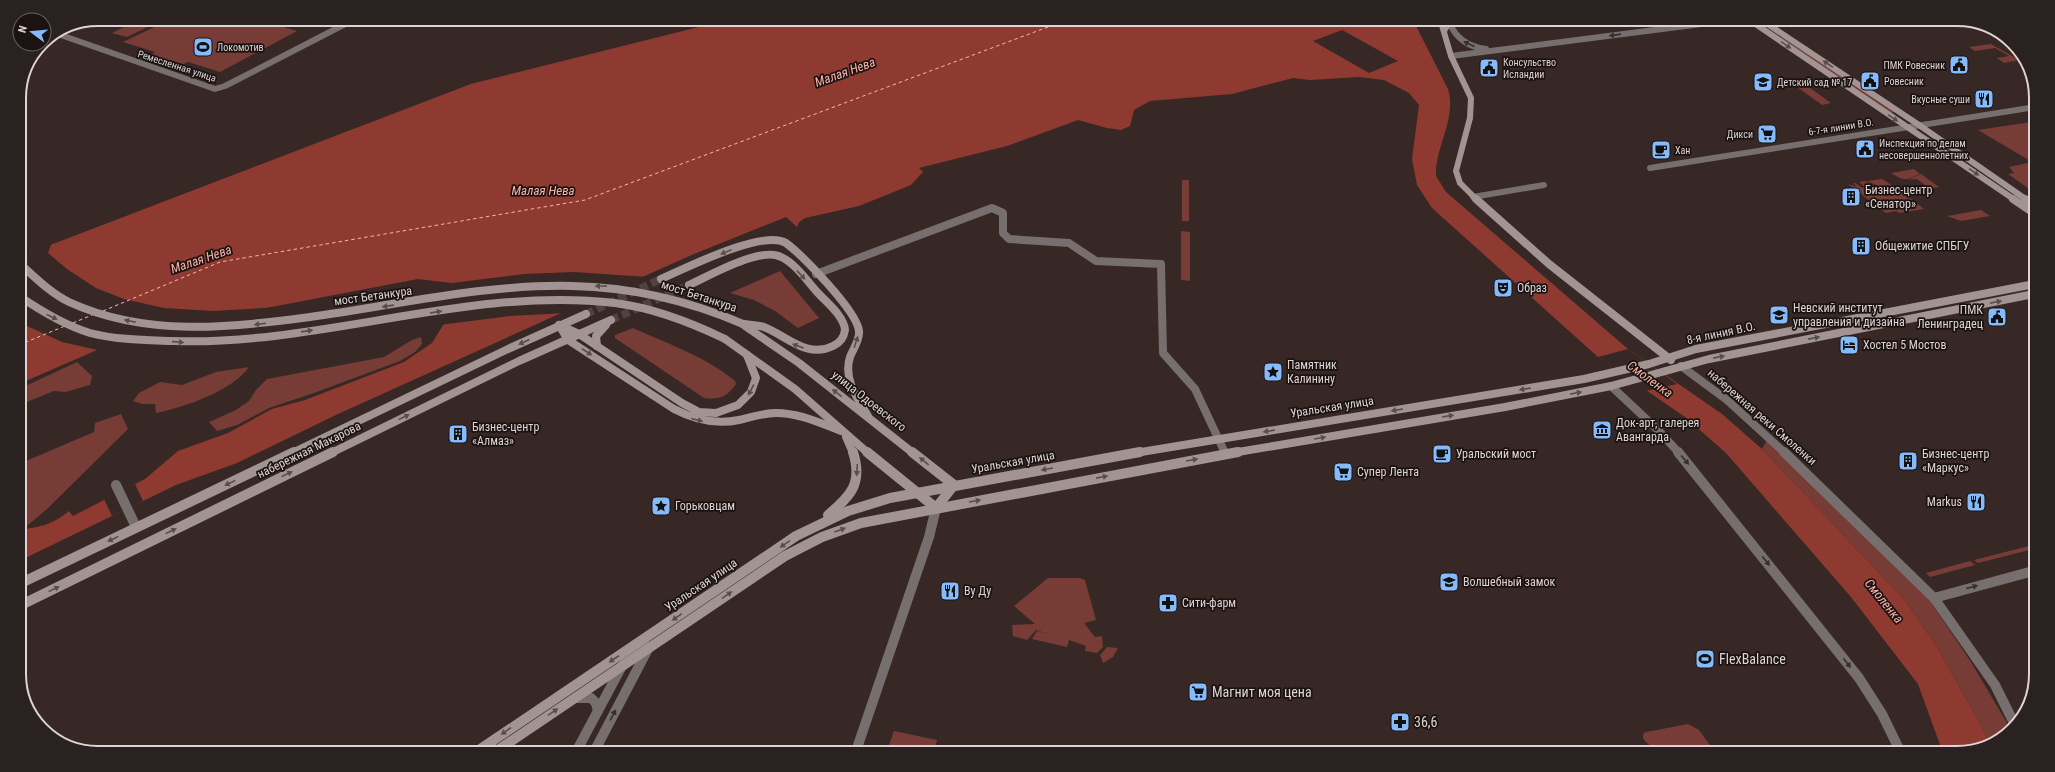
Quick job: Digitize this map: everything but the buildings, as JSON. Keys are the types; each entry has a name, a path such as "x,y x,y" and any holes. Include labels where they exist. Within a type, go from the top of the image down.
{"main road":[{"path":"1442,26 1444,31"},
{"path":"1444,31 1447,26"},
{"path":"1758,26 2029,210"},
{"path":"1770,26 1919,125 2029,202"},
{"name":"набережная реки Смоленки","path":"1444,31 1451,56 1470,98 1470,118 1456,171 1460,183 1473,197 1553,266 1668,358 1681,366"},
{"path":"661,279 763,239 774,238 782,240 848,307 857,322 859,333 849,360 848,375 850,386 868,416"},
{"path":"689,285 758,255 770,254 784,258 839,316 845,324 845,333 841,340 830,348 819,350 807,349 792,344 763,327 742,324"},
{"name":"мост Бетанкура","path":"26,269 43,285 69,302 102,315 142,323 196,328 250,325 518,288 569,286 608,286 640,290 698,307 742,324"},
{"name":"8-я линия В.О.","path":"1619,372 1696,349 2029,285"},
{"path":"1681,366 1709,359 2029,295"},
{"name":"мост Бетанкура","path":"26,301 47,315 81,330 127,339 188,343 244,340 460,308 515,302 565,299 612,302 644,307 700,327 725,339 747,354"},
{"name":"набережная Макарова","path":"26,581 559,325 586,314"},
{"name":"набережная Макарова","path":"26,603 520,361 611,320 599,331 596,336 597,346"},
{"name":"улица Одоевского","path":"742,324 799,363 954,485"},
{"path":"559,325 579,334 682,403 699,412 716,413 738,405 751,392 756,378 747,354"},
{"path":"559,325 568,340 690,418 706,422 723,422 759,414 779,413 802,416 843,433 858,461 856,482 852,493 844,503 818,523"},
{"path":"747,354 795,389 843,433 936,508 954,485"},
{"name":"Уральская улица","path":"484,746 774,564 810,543 861,523 1225,454 1499,408 1611,386 1681,366"},
{"name":"Уральская улица","path":"648,643 788,541 818,523 865,504 954,485 1619,372"},
{"path":"504,746 622,666"}],"street":[{"name":"Ремесленная улица","path":"63,36 215,89 225,86 341,26"},
{"path":"1451,26 1455,36 1463,42 1480,49 1499,50"},
{"path":"1451,56 1686,26"},
{"name":"6-7-я линии В.О.","path":"1650,168 2029,108"},
{"path":"1473,197 1544,185"},
{"path":"816,274 985,209 992,208 1003,213 1003,233 1009,239 1069,243 1075,246 1088,258 1096,261 1161,264 1164,353 1195,389 1225,454"},
{"name":"набережная реки Смоленки","path":"1681,366 1726,400 1772,440 1934,598 1962,635 1995,685 2012,720"},
{"path":"1611,386 1659,431 1684,458 1826,636 1870,693 1885,717 1898,746"},
{"path":"117,488 136,527"},
{"path":"857,746 929,537 936,508"},
{"path":"1934,598 2029,572"},
{"path":"579,746 622,666 648,643"},
{"path":"597,746 648,643"},
{"path":"573,699 581,696 589,697 595,701 598,711"}],"shaded area":[{"path":"126,26 150,26 127,37 112,33"},
{"name":"Локомотив","path":"156,26 280,26 297,31 220,72 188,62 183,64 151,55 155,52 123,42"},
{"path":"1770,28 1896,112 1890,113 1783,39"},
{"path":"1991,44 2018,60 2004,63 1997,58 2009,56 1995,48 1975,51 1969,47"},
{"path":"1806,85 1831,103 1822,105 1797,87"},
{"path":"2029,122 2029,160 1978,130"},
{"path":"2029,163 2029,189 2008,174 2014,173 2009,167"},
{"path":"1914,169 1920,174 1908,179 1899,178 1891,173"},
{"path":"1921,174 1939,187 1930,189 1917,179 1908,180"},
{"path":"1882,179 1898,189 1892,191 1899,190 1914,201 1905,201 1915,202 1924,209 1899,213 1896,211 1886,213 1848,184 1857,187 1853,183 1855,183 1862,188 1865,187 1859,182 1865,181 1875,186 1876,185 1867,181"},
{"path":"1182,180 1189,180 1189,221 1182,221"},
{"path":"1981,210 1990,216 1961,221 1947,216"},
{"path":"1181,231 1190,232 1190,281 1181,280"},
{"path":"780,271 819,318 798,328 775,311 754,300 730,293"},
{"path":"633,328 699,357 723,372 735,381 736,384 726,395 722,397 704,398 615,338 615,335"},
{"path":"421,337 422,344 415,352 400,361 269,408 237,425 217,431 209,422 236,410 249,401 256,390 267,379 384,357 412,340"},
{"path":"77,362 92,376 90,385 65,392 54,391 26,402 26,386"},
{"path":"249,367 241,376 220,391 180,407 156,413 155,404 142,404 133,401 139,393 160,382 182,385 216,372"},
{"path":"121,414 128,429 47,509 26,525 26,461 94,432 95,423"},
{"path":"1767,440 1926,595 1971,662 2008,724 1997,734 1987,739 1937,647 1904,599 1762,449"},
{"path":"2029,546 2029,550 1978,563 1974,560"},
{"path":"1970,561 1975,565 1930,577 1926,573"},
{"path":"1048,578 1080,578 1085,580 1096,620 1084,623 1095,637 1102,636 1103,647 1097,653 1085,651 1086,646 1069,640 1067,647 1032,639 1037,631 1051,635 1036,630 1027,640 1013,636 1012,625 1035,624 1014,606"},
{"path":"1107,647 1118,648 1113,657 1103,663 1100,655"},
{"path":"1688,724 1699,730 1711,746 1652,746 1643,738 1643,734 1646,732"},
{"path":"894,731 937,740 935,746 889,746"}],"water":[{"name":"Малая Нева","path":"703,26 1416,26 1448,89 1450,99 1449,119 1436,168 1436,176 1446,192 1628,349 1722,414 1762,449 1904,599 1937,647 1987,739 1976,744 1940,746 1918,684 1851,597 1726,453 1685,417 1598,357 1432,208 1417,185 1412,159 1419,105 1409,93 1384,80 1359,77 1310,80 1293,78 1232,94 1150,101 1134,110 1130,126 1121,130 1107,128 1078,120 1007,146 919,168 923,172 911,185 859,206 805,218 799,222 797,227 786,217 694,254 338,414 237,463 176,485 26,558 26,529 46,525 69,511 73,516 145,479 178,451 228,433 272,409 305,400 404,362 432,343 468,285 418,279 261,309 184,330 97,350 26,381 26,254 471,84"}],"pier":[{"path":"1342,30 1398,61 1369,73 1313,41"},
{"path":"52,242 48,253 67,269 96,288 124,299 164,308 213,311 282,307 112,350 102,351 62,342 26,325 26,251"},
{"path":"574,272 648,277 566,313 510,316 440,325 464,286 444,284 524,274"},
{"path":"1628,349 1677,384 1646,391 1598,357"},
{"path":"135,484 143,501 112,516 104,499"}],"ferry route":[{"path":"103,311 220,262 585,200 1051,26"},
{"path":"73,323 92,315"},
{"path":"26,342 65,326"}],"tunnel":[{"path":"586,314 661,279"},
{"path":"611,320 689,285"}],"place":[{"name":"Локомотив","path":"203,47"},
{"name":"ПМК Ровесник","path":"1959,65"},
{"name":"Консульство Исландии","path":"1489,68"},
{"name":"Ровесник","path":"1870,81"},
{"name":"Детский сад № 17","path":"1763,82"},
{"name":"Вкусные суши","path":"1984,99"},
{"name":"Дикси","path":"1767,134"},
{"name":"Инспекция по делам несовершеннолетних","path":"1865,149"},
{"name":"Хан","path":"1661,150"},
{"name":"Бизнес-центр «Сенатор»","path":"1851,197"},
{"name":"Общежитие СПБГУ","path":"1861,246"},
{"name":"Образ","path":"1503,288"},
{"name":"Невский институт управления и дизайна","path":"1779,315"},
{"name":"ПМК Ленинградец","path":"1997,317"},
{"name":"Хостел 5 Мостов","path":"1849,345"},
{"name":"Памятник Калинину","path":"1273,372"},
{"name":"Док-арт, галерея Авангарда","path":"1602,430"},
{"name":"Бизнес-центр «Алмаз»","path":"458,434"},
{"name":"Уральский мост","path":"1442,454"},
{"name":"Бизнес-центр «Маркус»","path":"1908,461"},
{"name":"Супер Лента","path":"1343,472"},
{"name":"Markus","path":"1976,502"},
{"name":"Горьковцам","path":"661,506"},
{"name":"Волшебный замок","path":"1449,582"},
{"name":"Ву Ду","path":"950,591"},
{"name":"Сити-фарм","path":"1168,603"},
{"name":"FlexBalance","path":"1705,659"},
{"name":"Магнит моя цена","path":"1198,692"},
{"name":"36,6","path":"1400,722"}],"water label":[{"name":"Смоленка","path":"1650,379"},
{"name":"Смоленка","path":"1884,601"}]}
